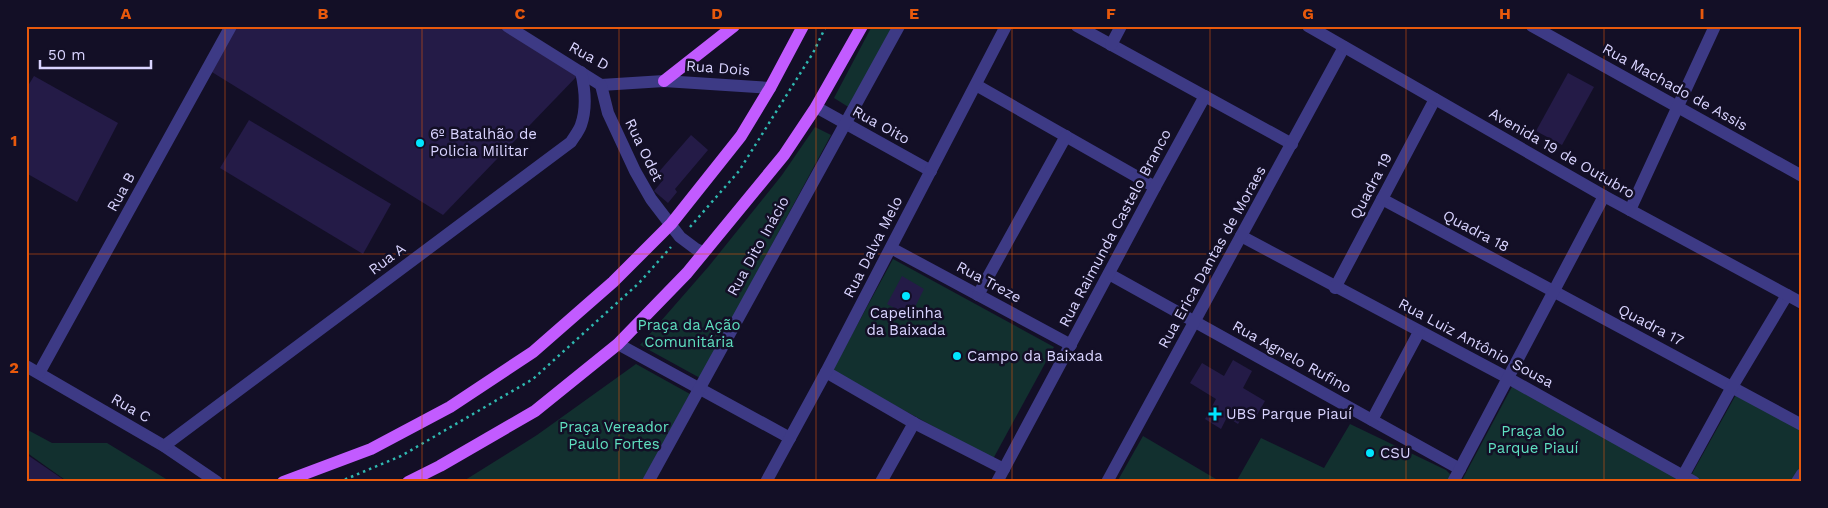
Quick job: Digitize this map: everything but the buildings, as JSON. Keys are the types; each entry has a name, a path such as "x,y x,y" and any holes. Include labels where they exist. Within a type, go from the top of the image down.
{"main road":[{"path":"664,81 734,26"},
{"path":"283,482 371,449 450,407 533,352 613,282 671,224 741,136 770,88 803,26"},
{"path":"408,482 440,466 535,411 618,344 687,273 784,155 816,107 862,26"}],"street":[{"name":"Rua B","path":"39,373 231,26"},
{"name":"Rua D","path":"507,26 601,85 664,81"},
{"name":"Rua Dito Inácio","path":"648,482 898,26"},
{"name":"Rua Dalva Melo","path":"766,482 826,372 1006,26"},
{"path":"1078,26 1292,144"},
{"path":"1111,45 1121,26"},
{"name":"Avenida 19 de Outubro","path":"1308,26 1604,196 1802,303"},
{"name":"Rua Machado de Assis","path":"1532,26 1802,176"},
{"path":"1630,210 1715,26"},
{"name":"Rua Erica Dantas de Moraes","path":"1107,482 1344,47"},
{"name":"Rua A","path":"164,446 571,142 581,125 584,106 584,87 581,72"},
{"name":"Rua Dois","path":"664,81 770,88"},
{"name":"Rua Odet","path":"601,85 608,113 635,171 651,199 680,237 696,250 703,252"},
{"path":"976,85 1155,187"},
{"name":"Rua Raimunda Castelo Branco","path":"997,482 1205,96"},
{"name":"Quadra 19","path":"1336,288 1435,99"},
{"name":"Rua Oito","path":"816,107 930,171"},
{"path":"978,294 1066,136"},
{"path":"1454,482 1604,196"},
{"name":"Quadra 18","path":"1382,199 1555,292"},
{"name":"Rua Luiz Antônio Sousa","path":"1241,236 1508,378 1688,479"},
{"name":"Rua Treze","path":"891,248 1071,344"},
{"name":"Rua Agnelo Rufino","path":"1109,274 1460,469"},
{"name":"Quadra 17","path":"1555,292 1802,425"},
{"path":"1688,479 1732,388 1787,295"},
{"path":"1372,420 1420,332"},
{"path":"618,344 790,438"},
{"name":"Rua C","path":"26,366 164,446 217,482"},
{"path":"826,372 914,423 1004,469"},
{"path":"881,482 914,423"},
{"path":"1797,482 1802,474"}],"green space":[{"path":"872,26 895,26 850,108 834,98"},
{"name":"Praça da Ação Comunitária","path":"815,127 831,135 700,378 640,345 709,266 782,175"},
{"path":"893,259 1054,347 993,459 832,371"},
{"name":"Praça Vereador Paulo Fortes","path":"636,364 690,394 642,482 462,482 537,435"},
{"name":"Praça do Parque Piauí","path":"1515,381 1689,479 1738,391 1802,428 1802,475 1798,482 1461,482"},
{"name":"CSU","path":"1350,424 1446,470 1451,475 1448,482 1236,482 1261,438 1324,468"},
{"path":"26,429 52,443 107,443 171,482 68,482 26,452"},
{"path":"1143,436 1221,482 1117,482"}],"place":[{"name":"6º Batalhão de Policia Militar","path":"420,143"},
{"name":"Capelinha da Baixada","path":"906,296"},
{"name":"Campo da Baixada","path":"957,356"},
{"name":"UBS Parque Piauí","path":"1215,414"},
{"name":"CSU","path":"1370,453"}]}
